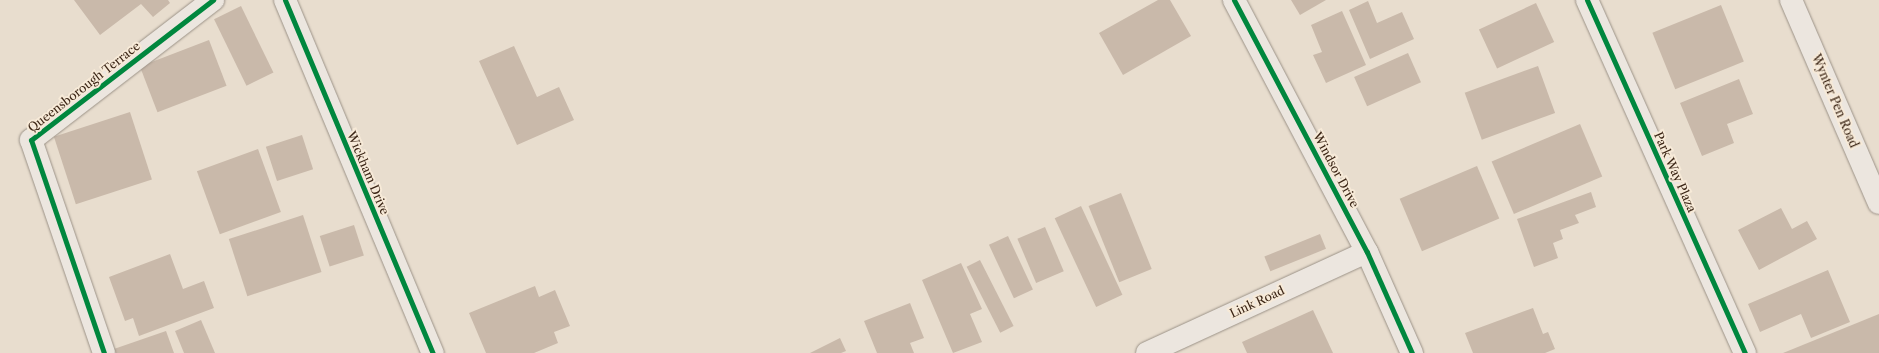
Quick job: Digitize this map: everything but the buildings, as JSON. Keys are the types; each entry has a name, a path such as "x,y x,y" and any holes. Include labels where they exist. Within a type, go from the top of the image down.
{"street":[{"name":"Queensborough Terrace","path":"104,353 31,140 213,0"},
{"name":"Wickham Drive","path":"284,0 433,353"},
{"name":"Windsor Drive","path":"1234,0 1367,252 1412,353"},
{"name":"Park Way Plaza","path":"1587,0 1744,353"},
{"name":"Wynter Pen Road","path":"1791,0 1879,203"},
{"name":"Link Road","path":"1147,353 1367,252"}],"cycle path":[{"path":"104,353 31,140 213,0"},
{"path":"285,0 433,353"},
{"path":"1234,0 1367,252 1412,353"},
{"path":"1587,0 1745,353"}]}
